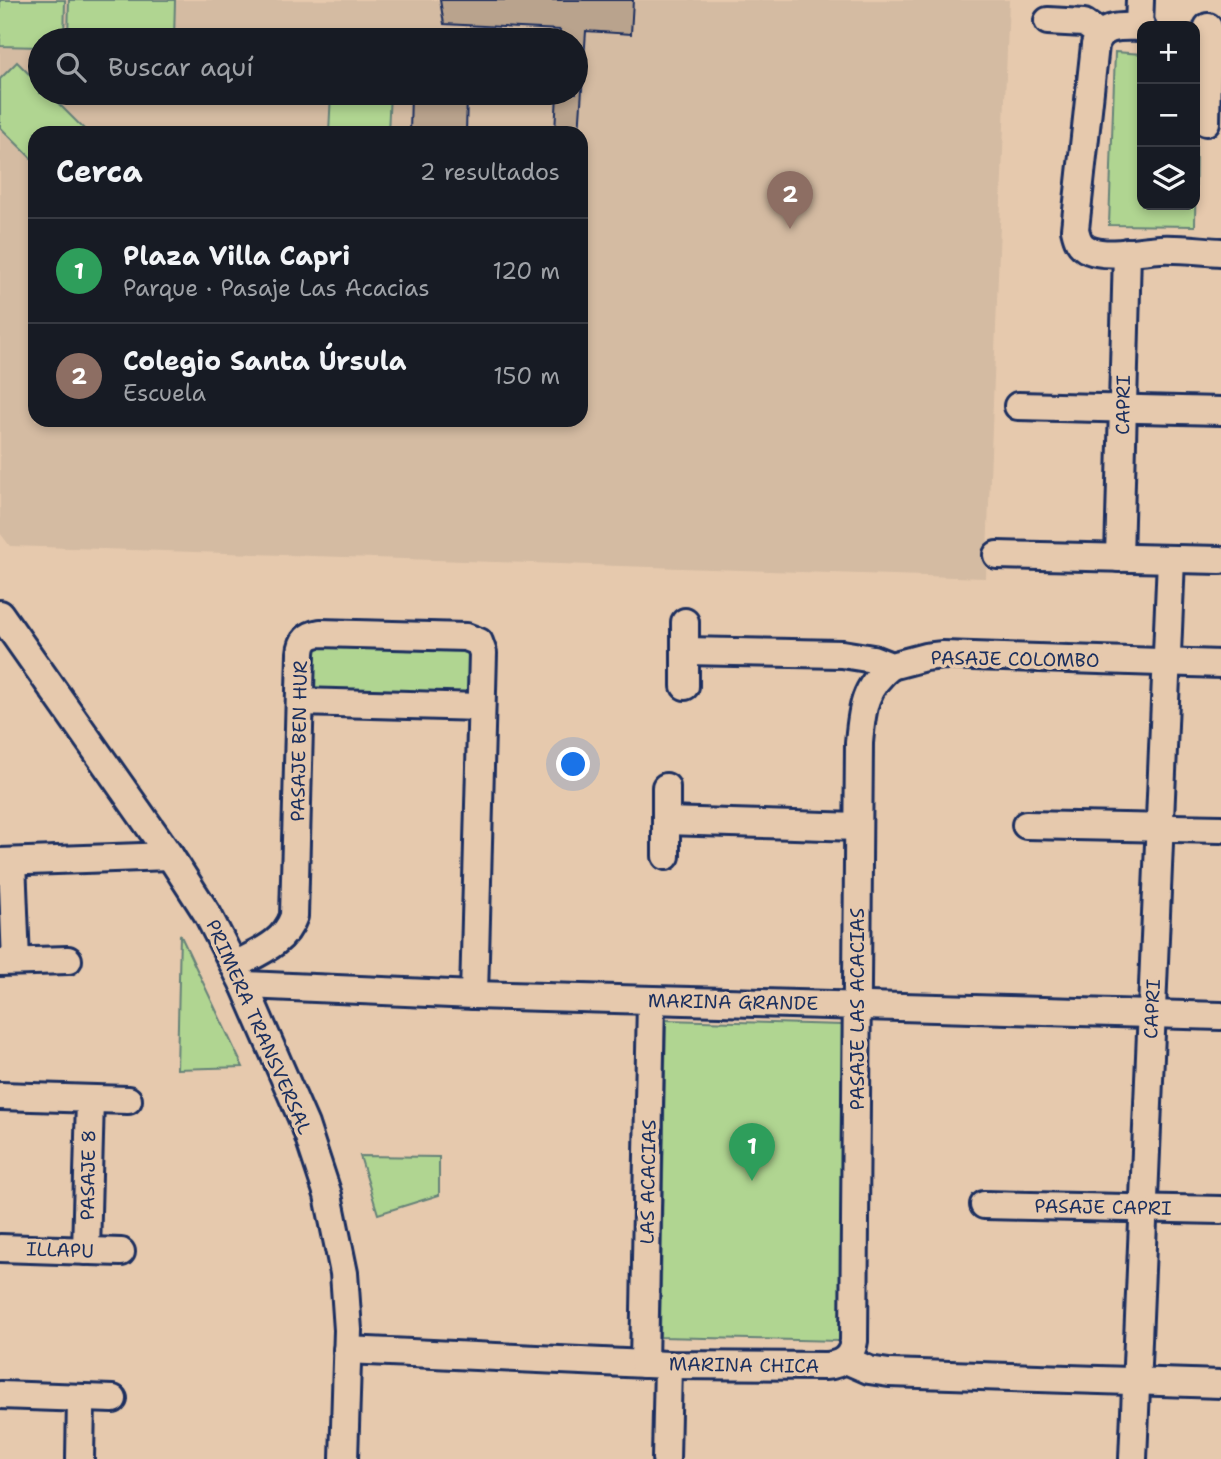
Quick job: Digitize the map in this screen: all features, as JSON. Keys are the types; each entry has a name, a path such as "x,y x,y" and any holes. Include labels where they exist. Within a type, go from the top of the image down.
{"street":[{"path":"1140,0 1141,21"},
{"path":"1048,21 1084,23 1100,34"},
{"path":"1206,122 1208,25"},
{"path":"1137,27 1110,28 1100,34 1094,50 1076,237 1081,245 1092,251 1221,251"},
{"name":"CAPRI","path":"1119,558 1127,252"},
{"path":"1018,406 1221,411"},
{"path":"997,555 1221,560"},
{"name":"CAPRI","path":"1133,1459 1171,559"},
{"name":"PRIMERA TRANSVERSAL","path":"0,614 170,856 208,915 240,975 305,1125 328,1195 344,1273 347,1350 344,1459"},
{"path":"685,622 685,686"},
{"name":"PASAJE BEN HUR","path":"240,975 285,936 294,916 302,645 306,638 320,632 473,638 482,647 474,995"},
{"path":"685,651 842,654 873,659 891,666"},
{"name":"PASAJE COLOMBO","path":"891,666 943,655 1221,664"},
{"name":"PASAJE LAS ACACIAS","path":"846,1360 854,1340 859,743 863,708 875,679 891,666"},
{"path":"300,702 481,707"},
{"path":"666,787 666,856"},
{"path":"666,821 858,827"},
{"path":"1026,825 1221,830"},
{"path":"68,960 8,961 13,902 6,862 170,856"},
{"name":"MARINA GRANDE","path":"240,975 474,995 1221,1016"},
{"name":"LAS ACACIAS","path":"651,1000 656,1364 666,1459"},
{"path":"0,1097 128,1100"},
{"name":"PASAJE 8","path":"86,1251 90,1099"},
{"name":"PASAJE CAPRI","path":"984,1205 1221,1210"},
{"name":"ILLAPU","path":"0,1248 121,1252"},
{"name":"MARINA CHICA","path":"347,1350 656,1364 825,1366 846,1360 869,1370 889,1373 1221,1384"},
{"path":"0,1395 113,1399"},
{"path":"80,1459 81,1398"}],"shaded area":[{"path":"0,0 1009,0 986,578 10,546 0,533"}],"green space":[{"path":"0,0 65,0 64,28 28,28 28,47 0,46"},
{"path":"69,0 175,0 174,28 68,28"},
{"path":"1115,52 1137,54 1137,210 1195,210 1195,226 1109,225"},
{"path":"17,62 28,73 28,105 60,105 81,126 28,126 28,155 0,127 0,79"},
{"path":"330,105 389,105 388,126 329,126"},
{"path":"309,645 476,648 474,695 318,695 308,689"},
{"path":"180,934 243,1067 177,1069"},
{"path":"666,1020 842,1025 840,1341 660,1337"},
{"path":"360,1156 439,1157 439,1195 378,1214"}],"building":[{"path":"440,0 633,0 631,34 588,31 588,28 444,24"},
{"path":"411,105 467,105 466,126 410,126"},
{"path":"556,105 581,105 579,126 555,126"}],"place":[{"name":"Colegio Santa Úrsula","path":"790,229"},
{"name":"Plaza Villa Capri","path":"752,1181"}]}
